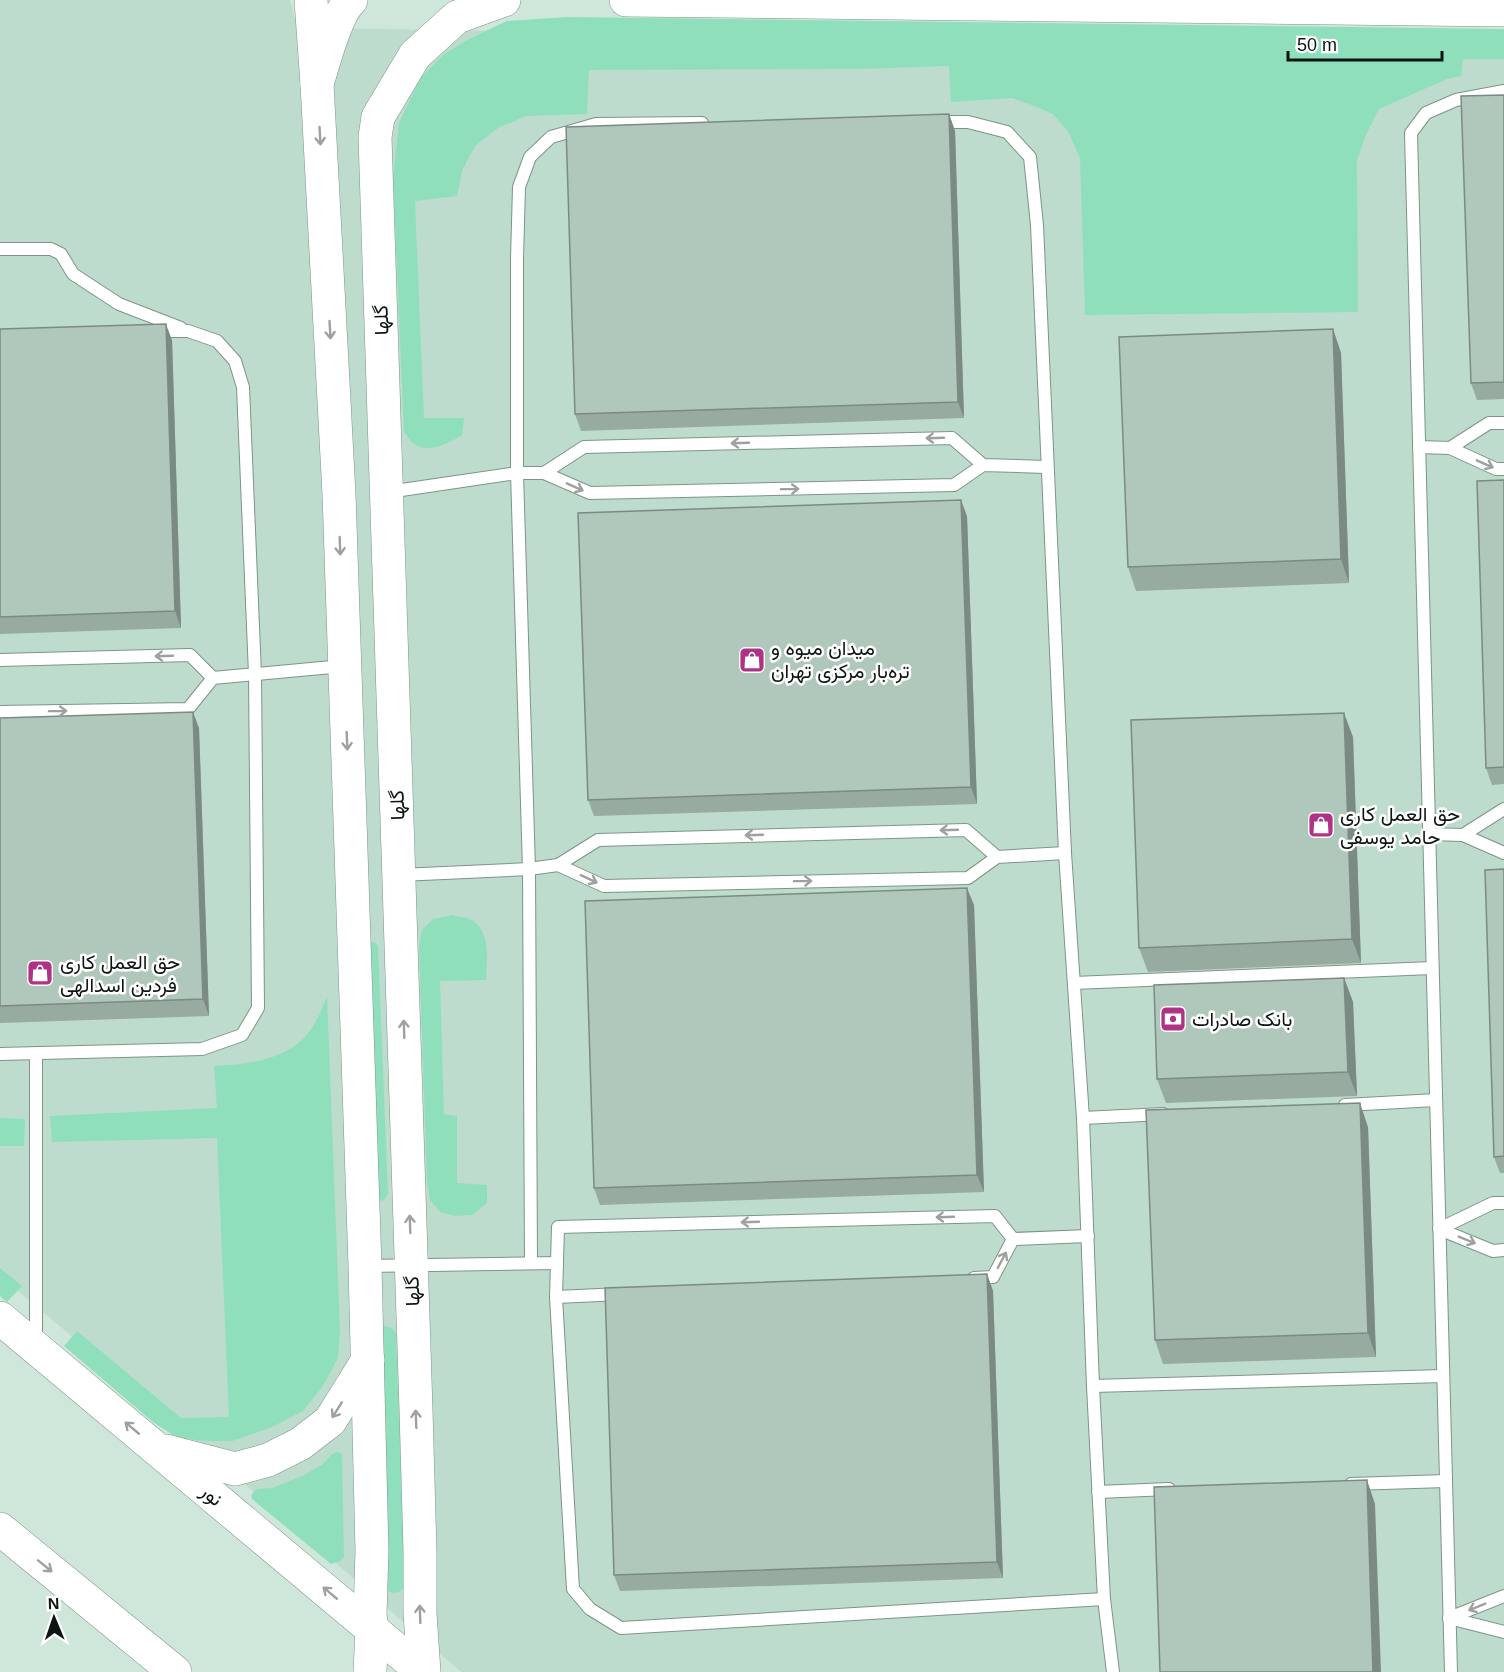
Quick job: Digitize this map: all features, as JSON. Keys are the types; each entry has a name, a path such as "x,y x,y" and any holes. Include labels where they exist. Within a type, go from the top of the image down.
{"street":[{"path":"311,0 339,494 368,1360 372,1551 370,1672"},
{"path":"317,84 336,28 351,0"},
{"name":"گلها","path":"423,1672 375,137 378,117 416,55 458,18 504,0"},
{"path":"626,0 1504,10"},
{"path":"339,494 387,492"},
{"path":"344,666 392,666"},
{"path":"351,876 399,875"},
{"name":"نور","path":"0,1318 423,1672"},
{"path":"157,1449 235,1468 268,1460 300,1444 330,1421 368,1360"},
{"path":"0,1530 175,1672"}],"lane":[{"path":"1450,1672 1411,133 1426,113 1456,100 1504,91"},
{"path":"920,122 968,122 1007,132 1030,157 1037,225 1065,853 1083,1118 1098,1492 1104,1599 1113,1672"},
{"path":"531,1263 529,869 517,473 519,187 530,157 551,137 596,124 716,123"},
{"path":"0,249 51,249 61,254 73,274 119,304 217,341 236,361 243,387 255,674 258,1008 242,1035 202,1049 0,1054"},
{"path":"141,330 188,331"},
{"path":"1450,448 1490,423 1504,423"},
{"path":"544,473 584,447 952,438 983,465"},
{"path":"1419,447 1450,448 1496,469 1504,469"},
{"path":"387,492 517,473 544,473 590,493 954,485 983,465 1046,467"},
{"path":"0,660 190,655 213,678"},
{"path":"0,712 188,709 213,678 344,666"},
{"path":"1463,835 1504,809"},
{"path":"399,875 529,869 558,865 598,840 966,830 997,857"},
{"path":"1429,834 1463,835 1504,853"},
{"path":"558,865 604,886 968,878 997,857 1065,853"},
{"path":"1074,983 1432,968"},
{"path":"36,1053 36,1348"},
{"path":"1330,1106 1436,1100"},
{"path":"1083,1118 1177,1113"},
{"path":"1439,1229 1493,1203 1504,1203"},
{"path":"1013,1239 995,1216 558,1227 556,1297 573,1589 590,1609 621,1628 1104,1599"},
{"path":"1439,1229 1493,1251 1504,1251"},
{"path":"1013,1239 1088,1236"},
{"path":"958,1278 993,1277 1013,1239"},
{"path":"364,1266 557,1263"},
{"path":"556,1297 639,1293"},
{"path":"1093,1386 1443,1376"},
{"path":"1338,1484 1446,1481"},
{"path":"1098,1492 1182,1489"},
{"path":"1449,1618 1504,1596"},
{"path":"1449,1618 1504,1632"}],"shaded area":[{"name":"میدان میوه و تره‌بار مرکزی تهران","path":"0,0 290,0 298,28 1504,44 1504,1672 461,1672 135,1389 0,1276"}],"green space":[{"path":"567,17 1504,29 1504,59 1463,59 1461,76 1447,79 1379,109 1357,160 1358,312 1085,315 1080,158 1069,133 1053,114 1012,98 951,102 949,66 859,69 589,70 587,114 526,116 498,128 475,146 462,171 457,196 415,201 424,418 464,418 462,435 432,448 419,446 412,442 404,432 393,177 399,123 420,79 443,55 467,40 507,21"},
{"path":"453,915 470,919 478,925 487,947 486,980 440,981 444,1114 457,1116 457,1183 487,1185 487,1203 472,1215 455,1216 440,1212 430,1200 427,1181 419,945 422,930 433,919"},
{"path":"369,941 378,946 388,1193 382,1201 377,1201"},
{"path":"327,996 340,1333 338,1358 323,1386 303,1411 270,1428 232,1441 185,1439 173,1435 153,1422 64,1346 77,1331 181,1418 229,1417 217,1138 52,1142 50,1116 217,1108 214,1066 260,1060 292,1047 310,1031"},
{"path":"0,1118 25,1119 24,1146 0,1146"},
{"path":"0,1268 22,1286 7,1302 0,1296"},
{"path":"386,1326 393,1329 396,1334 405,1584 402,1590 394,1593 386,1589 380,1328"},
{"path":"337,1452 342,1454 344,1557 331,1564 252,1499 251,1495 257,1489 272,1488 302,1476 322,1465"}],"building":[{"path":"1504,95 1504,382 1471,383 1461,96"},
{"path":"949,114 958,402 575,414 566,127"},
{"path":"166,324 175,611 0,617 0,329"},
{"path":"1333,329 1341,559 1128,567 1119,337"},
{"path":"1504,480 1504,767 1486,768 1477,481"},
{"path":"961,500 971,787 588,800 578,513"},
{"path":"193,712 203,999 0,1006 0,718"},
{"path":"1344,713 1352,939 1139,948 1131,720"},
{"path":"1504,869 1504,1156 1494,1157 1485,870"},
{"path":"967,888 977,1175 594,1188 585,901"},
{"path":"1344,978 1348,1072 1157,1079 1154,985"},
{"path":"1360,1103 1368,1333 1155,1340 1146,1110"},
{"path":"987,1274 997,1562 614,1575 605,1288"},
{"path":"1367,1480 1373,1672 1160,1672 1154,1487"}],"place":[{"name":"میدان میوه و تره‌بار مرکزی تهران","path":"752,660"},
{"name":"حق العمل کاری حامد یوسفی","path":"1321,825"},
{"name":"حق العمل کاری فردین اسدالهی","path":"40,973"},
{"name":"بانک صادرات","path":"1173,1019"}]}
